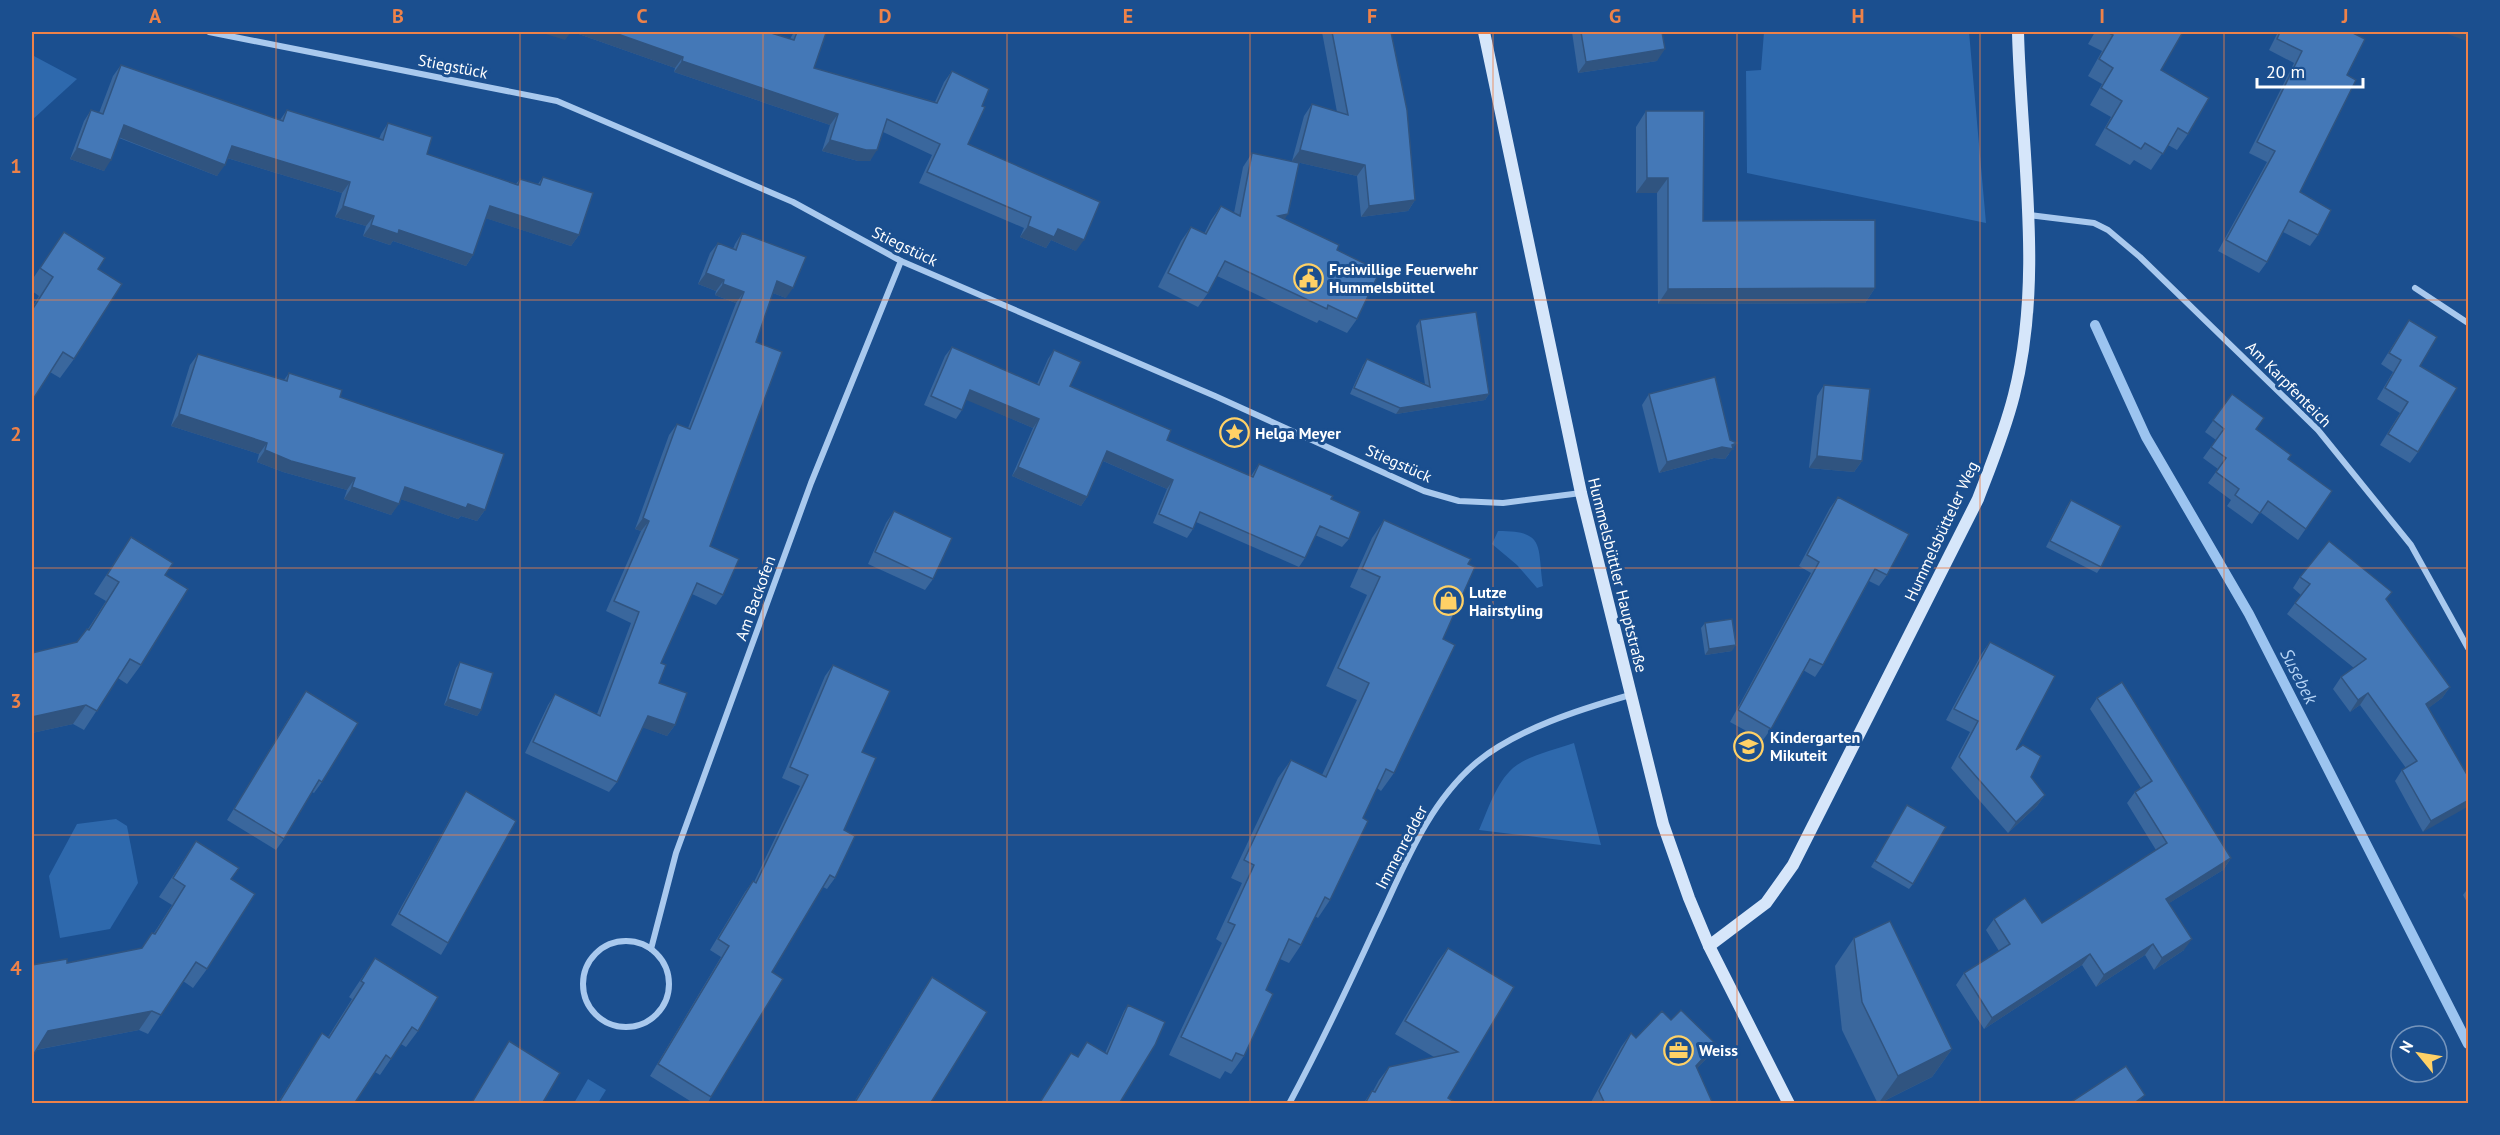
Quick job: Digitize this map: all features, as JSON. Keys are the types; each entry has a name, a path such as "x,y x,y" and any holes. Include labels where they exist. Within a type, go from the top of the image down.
{"main road":[{"name":"Hummelsbüttler Hauptstraße","path":"1484,32 1581,493 1669,845 1709,946 1789,1104"},
{"name":"Hummelsbütteler Weg","path":"1709,946 1766,903 1793,865 1978,499 1999,446 2018,373 2029,276 2018,32"}],"street":[{"name":"Stiegstück","path":"208,32 557,100 793,202 901,261 1215,396 1424,490 1459,501 1503,503 1581,493"},
{"name":"Am Karpfenteich","path":"2028,215 2086,221 2108,231 2140,257 2318,430 2411,545 2469,648"},
{"name":"Am Backofen","path":"651,949 684,830 811,483 901,261"},
{"path":"2415,288 2469,323"},
{"name":"Immenredder","path":"1289,1104 1317,1052 1415,843 1449,791 1477,762 1497,749 1580,709 1630,695"},
{"path":"639,942 651,949 661,959 668,972 669,986 666,1000 659,1012 634,1027 614,1026 601,1020 585,999 584,971 591,960 600,950 612,943 639,942"}],"shaded area":[{"path":"1764,32 1969,32 1986,223 1747,173 1746,71 1761,70"},
{"path":"32,55 77,79 32,120"},
{"path":"1498,531 1524,534 1532,538 1539,551 1543,586 1537,588 1517,565 1492,544"},
{"path":"1574,743 1601,845 1479,830 1497,789 1513,768 1534,756"},
{"path":"116,819 127,826 138,883 110,929 60,938 49,876 77,824"},
{"path":"588,1079 606,1090 598,1103 574,1103"}],"building":[{"path":"612,32 768,32 794,40 797,32 822,32 826,33 814,68 937,103 952,71 989,89 982,106 985,107 968,144 1100,202 1084,240 1058,229 1054,237 1028,226 1031,217 927,172 940,144 887,119 877,150 866,150 830,140 838,114 682,61 683,57"},
{"path":"1332,32 1391,32 1407,110 1415,200 1369,206 1365,165 1300,150 1312,104 1348,115"},
{"path":"1581,32 1662,32 1665,49 1586,62"},
{"path":"2107,32 2183,32 2161,70 2209,98 2188,134 2178,128 2163,154 2145,143 2141,149 2106,128 2122,101 2101,88 2113,68 2099,59 2113,35"},
{"path":"2280,32 2351,32 2365,39 2347,75 2356,80 2300,192 2331,210 2318,235 2289,220 2267,262 2226,240 2275,151 2257,142 2302,51 2277,39"},
{"path":"121,65 283,121 287,110 383,140 388,123 432,137 427,154 518,185 520,179 540,185 543,177 593,193 579,235 490,206 473,255 399,230 398,234 371,225 374,216 343,206 350,182 232,146 225,165 124,125 111,160 77,148 91,110 103,114"},
{"path":"1646,111 1704,111 1703,221 1875,220 1875,288 1668,289 1668,178 1647,178"},
{"path":"1252,153 1299,163 1288,214 1278,216 1339,245 1337,250 1380,271 1357,319 1328,305 1327,309 1225,261 1208,293 1168,273 1191,227 1206,234 1221,206 1240,216"},
{"path":"64,232 105,258 98,269 122,284 74,359 63,352 32,401 32,310 53,277 40,268"},
{"path":"742,233 806,257 793,288 777,281 756,342 782,352 710,546 739,559 723,595 697,583 661,663 666,665 659,683 687,693 675,725 648,716 617,782 533,742 555,694 600,716 639,612 614,601 649,521 643,518 677,424 690,429 744,292 723,284 724,280 706,273 718,243 736,250"},
{"path":"1476,312 1489,394 1400,408 1354,388 1367,359 1430,387 1420,320"},
{"path":"2409,320 2437,337 2420,366 2457,388 2418,452 2388,434 2408,402 2385,388 2401,360 2389,353"},
{"path":"952,347 1039,385 1054,350 1081,362 1070,386 1171,430 1167,440 1253,477 1259,464 1333,496 1331,499 1360,512 1349,539 1320,526 1305,558 1200,512 1193,529 1159,514 1173,480 1107,451 1087,497 1018,467 1039,419 970,390 962,410 931,396"},
{"path":"198,354 287,381 289,373 342,390 340,397 504,454 485,510 468,504 466,508 405,487 399,504 352,487 355,478 291,461 265,450 267,443 179,414"},
{"path":"1715,377 1730,440 1737,443 1732,445 1733,449 1722,447 1667,462 1649,394"},
{"path":"1824,385 1870,389 1862,461 1817,456"},
{"path":"2232,394 2264,418 2256,429 2291,455 2288,459 2332,491 2306,529 2268,501 2260,513 2235,495 2239,489 2216,472 2226,458 2211,447 2224,429 2213,420"},
{"path":"1838,497 1909,534 1887,575 1875,569 1823,665 1810,659 1771,729 1738,710 1819,562 1807,555"},
{"path":"2071,500 2121,526 2101,567 2050,541"},
{"path":"894,511 952,538 933,579 875,552"},
{"path":"1384,520 1471,559 1468,564 1475,567 1443,639 1455,645 1394,773 1386,769 1363,818 1368,821 1330,900 1325,897 1301,945 1289,939 1266,990 1273,994 1244,1056 1236,1053 1232,1061 1181,1037 1235,925 1228,922 1254,865 1244,860 1291,760 1326,777 1369,683 1338,668 1380,577 1362,569"},
{"path":"131,537 173,563 165,575 188,589 141,665 130,659 97,711 86,705 32,717 32,653 77,642 87,629 89,630 119,582 107,575"},
{"path":"2329,541 2392,592 2386,599 2450,687 2426,704 2469,778 2469,800 2431,821 2402,770 2417,761 2368,693 2358,700 2341,677 2366,659 2295,603 2310,584 2300,577"},
{"path":"1732,619 1736,645 1709,649 1705,623"},
{"path":"1990,642 2055,676 2016,750 2023,745 2041,756 2031,777 2045,795 2016,822 1959,757 1978,721 1954,709"},
{"path":"460,662 493,673 481,710 448,699"},
{"path":"833,665 890,691 862,752 876,758 844,830 855,836 835,878 830,875 772,972 783,979 711,1097 658,1064 729,946 718,939 753,881 756,883 808,775 790,767"},
{"path":"2122,682 2231,858 2166,899 2192,939 2162,958 2153,944 2104,975 2090,954 1992,1018 1964,973 2010,944 1994,919 2025,898 2042,923 2167,843 2135,792 2152,781 2097,698"},
{"path":"306,691 358,723 322,782 319,780 284,839 234,809"},
{"path":"466,791 516,821 448,943 399,914"},
{"path":"1907,805 1946,827 1913,884 1875,861"},
{"path":"196,841 239,868 231,879 255,894 207,969 196,962 161,1015 152,1011 48,1031 32,1057 32,965 67,959 67,963 142,948 152,933 155,934 185,886 173,878"},
{"path":"1890,921 1952,1049 1898,1076 1862,1002 1854,938"},
{"path":"1448,948 1514,987 1448,1098 1458,1104 1365,1104 1372,1091 1375,1092 1389,1067 1458,1052 1405,1021"},
{"path":"375,958 438,997 418,1031 412,1027 391,1059 386,1055 354,1104 278,1104 322,1033 329,1038 364,983 361,981"},
{"path":"932,977 987,1012 930,1104 854,1104"},
{"path":"1128,1005 1165,1022 1155,1045 1119,1104 1039,1104 1071,1053 1078,1057 1087,1042 1107,1054"},
{"path":"1681,1010 1716,1044 1696,1066 1713,1104 1605,1104 1599,1091 1631,1033 1636,1038 1662,1011 1671,1020"},
{"path":"509,1041 560,1073 542,1104 471,1104"},
{"path":"2126,1066 2145,1095 2133,1104 2068,1104"}],"waterway":[{"name":"Susebek","path":"2095,325 2146,437 2249,614 2468,1044"}],"place":[{"name":"Freiwillige Feuerwehr Hummelsbüttel","path":"1308,278"},
{"name":"Helga Meyer","path":"1234,433"},
{"name":"Lutze Hairstyling","path":"1448,601"},
{"name":"Kindergarten Mikuteit","path":"1749,746"},
{"name":"Weiss","path":"1678,1050"}]}
